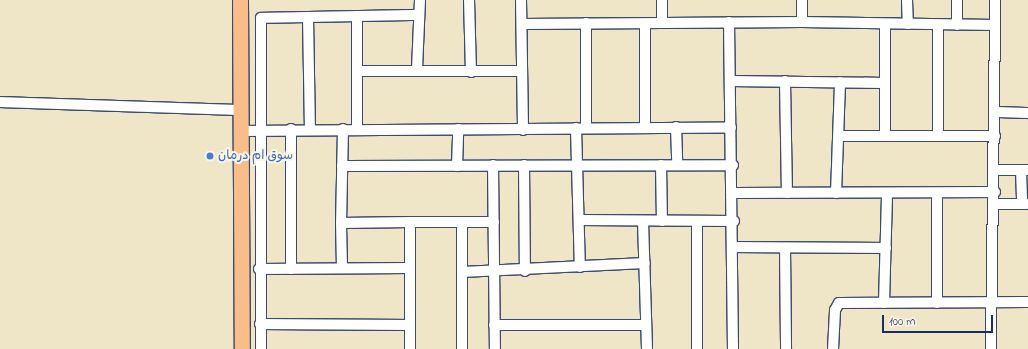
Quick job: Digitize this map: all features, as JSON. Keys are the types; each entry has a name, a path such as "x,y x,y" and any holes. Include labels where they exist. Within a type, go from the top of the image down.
{"highway":[{"path":"240,0 242,131 242,349"}],"street":[{"path":"417,70 420,0"},
{"path":"469,0 471,72"},
{"path":"522,0 523,130"},
{"path":"662,0 662,23"},
{"path":"802,0 802,22"},
{"path":"907,0 908,24"},
{"path":"957,0 957,25"},
{"path":"991,349 991,303 996,170 995,0"},
{"path":"261,349 259,269 260,28 262,18 419,15"},
{"path":"357,16 357,129"},
{"path":"308,17 310,129"},
{"path":"729,22 734,193 733,349"},
{"path":"522,24 802,22 995,25"},
{"path":"586,23 586,128"},
{"path":"645,24 646,127"},
{"path":"885,24 885,136"},
{"path":"938,25 938,136"},
{"path":"240,29 260,28"},
{"path":"358,71 522,71"},
{"path":"730,81 884,83"},
{"path":"785,81 787,193"},
{"path":"836,193 840,82"},
{"path":"0,102 241,110"},
{"path":"996,112 1028,113"},
{"path":"242,131 291,129 523,130 646,127 731,128"},
{"path":"676,127 677,165"},
{"path":"576,128 580,267"},
{"path":"291,129 291,269"},
{"path":"342,268 343,129"},
{"path":"457,166 458,129"},
{"path":"839,136 995,136"},
{"path":"342,166 493,166 576,164 733,166"},
{"path":"524,165 525,271"},
{"path":"661,165 662,221"},
{"path":"493,166 495,349"},
{"path":"995,204 1025,204 1025,170 996,170"},
{"path":"734,193 995,192"},
{"path":"884,303 887,193"},
{"path":"937,193 937,303"},
{"path":"579,220 643,222 734,221"},
{"path":"410,222 410,349"},
{"path":"462,222 462,349"},
{"path":"342,223 494,222"},
{"path":"643,222 647,349"},
{"path":"697,222 697,349"},
{"path":"734,247 886,248"},
{"path":"785,248 786,349"},
{"path":"462,272 525,271 645,264"},
{"path":"259,269 410,268"},
{"path":"833,349 836,306 884,303 1028,302"},
{"path":"260,324 410,325"},
{"path":"494,325 646,325"}],"place":[{"name":"سوق ام درمان","path":"210,156"}]}
